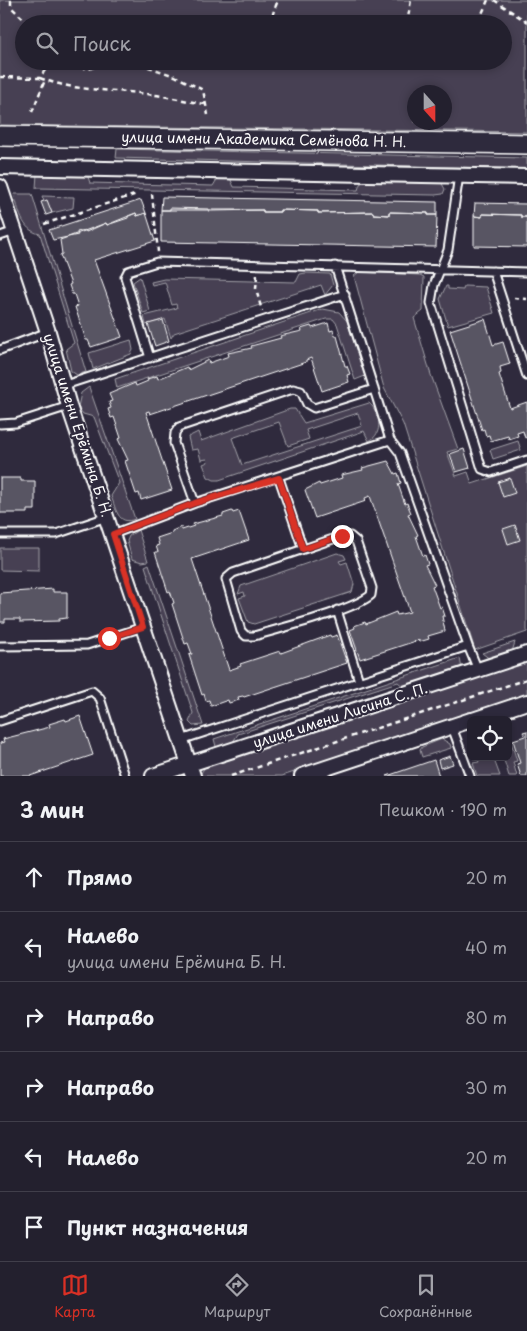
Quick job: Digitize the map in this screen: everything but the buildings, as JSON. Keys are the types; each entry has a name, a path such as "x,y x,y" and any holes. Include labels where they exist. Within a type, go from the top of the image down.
{"main road":[{"name":"улица имени Академика Семёнова Н. Н.","path":"0,136 527,144"}],"street":[{"path":"0,166 527,177"},
{"name":"улица имени Ерёмина Б. Н.","path":"0,187 65,385 69,406 191,770"},
{"name":"улица имени Лисина С. П.","path":"153,776 191,770 527,654"},
{"path":"484,716 527,702"},
{"path":"302,776 467,722"}],"lane":[{"path":"459,176 448,250 434,285 431,303 482,469 491,472 527,460"},
{"path":"0,236 15,231"},
{"path":"150,358 126,277 128,271 157,262 527,272"},
{"path":"335,266 390,440 400,453 478,670"},
{"path":"493,271 527,376"},
{"path":"65,385 345,294"},
{"path":"0,350 48,332"},
{"path":"195,503 174,443 175,433 179,427 293,389 301,391 307,404 314,408 374,389"},
{"path":"0,424 16,423 69,406"},
{"path":"113,534 195,503 279,478 390,440"},
{"path":"279,478 303,549"},
{"path":"0,534 56,534 107,517"},
{"path":"342,536 350,536 356,541 372,588 371,595 366,600 337,610 254,636 246,636 241,631 226,578 233,573 303,549 342,536"},
{"path":"337,610 359,681"},
{"path":"0,646 87,645 143,627"},
{"path":"181,740 468,646"},
{"path":"0,721 92,691 100,698 125,776"},
{"path":"452,727 470,776"}],"path":[{"path":"10,0 11,7 19,15"},
{"path":"272,15 278,0"},
{"path":"408,15 411,0"},
{"path":"481,15 488,0"},
{"path":"494,0 527,22"},
{"path":"40,78 45,70"},
{"path":"158,70 176,76 203,90 208,115"},
{"path":"0,77 40,78 63,86 99,92 147,94 205,104"},
{"path":"32,112 45,80"},
{"path":"44,224 137,194"},
{"path":"152,194 158,244 157,262"},
{"path":"257,281 257,296 265,320"},
{"path":"231,776 527,679"}],"shaded area":[{"path":"0,0 527,0 527,132 0,125"},
{"path":"117,149 527,158 527,169 116,158"},
{"path":"37,174 87,174 90,183 213,186 219,176 229,176 234,187 358,190 360,184 366,180 441,182 445,189 443,194 435,195 36,188"},
{"path":"14,194 32,194 86,372 77,375 71,371 66,349 74,343 40,234 34,232 25,224 19,213"},
{"path":"42,196 74,197 73,208 52,213 47,201 44,201"},
{"path":"359,272 420,275 424,277 423,311 414,318 431,375 458,449 447,452 456,476 468,472 472,484 527,466 527,632 475,650 403,424 384,388 354,276"},
{"path":"300,274 330,274 333,285 325,295 321,285 174,333 171,338 165,319 146,325 144,316 177,308 176,304 172,305 165,282 152,285 151,282 164,279 296,282"},
{"path":"140,277 150,311 143,313 133,282"},
{"path":"446,286 448,286 448,289 463,290 464,286 486,287 494,313 448,326 440,299"},
{"path":"323,309 339,312 347,321 365,376 355,380 337,324 333,319 326,319 117,388 115,379"},
{"path":"131,340 133,350 131,354 93,369 89,353"},
{"path":"89,387 135,519 129,521 121,518 116,511 111,496 119,483 94,417 83,414 78,407 81,393"},
{"path":"369,403 376,412 379,423 377,433 369,441 364,431 219,480 208,477 203,464 208,462 207,459 201,460 198,449 191,450 188,437 198,432 201,441 290,409 295,409 304,423","holes":["358,413 362,426 242,465 232,438 279,422 288,446 309,439 306,430"]},
{"path":"518,441 521,450 493,459 490,450"},
{"path":"138,530 148,561 142,562 132,559 127,541 129,536"},
{"path":"0,548 39,548 39,571 0,570"},
{"path":"337,553 344,555 346,559 339,561 341,564 347,562 354,584 352,592 254,624 248,622 239,598 245,596 244,592 238,594 241,586"},
{"path":"149,564 203,725 193,726 189,722 193,713 145,566"},
{"path":"515,642 512,652 491,660 482,653"},
{"path":"460,658 462,670 405,688 398,682 238,734 231,745 217,750 214,739"},
{"path":"527,662 527,697 282,776 199,776 205,767"},
{"path":"442,739 450,744 451,748 422,757 420,750 422,747"},
{"path":"512,745 517,761 513,762 517,776 509,776 504,761 512,761"},
{"path":"494,761 500,776 477,776 473,763"}],"route":[{"path":"109,638 143,627 113,534 195,503 279,478 303,549 342,536"}]}
